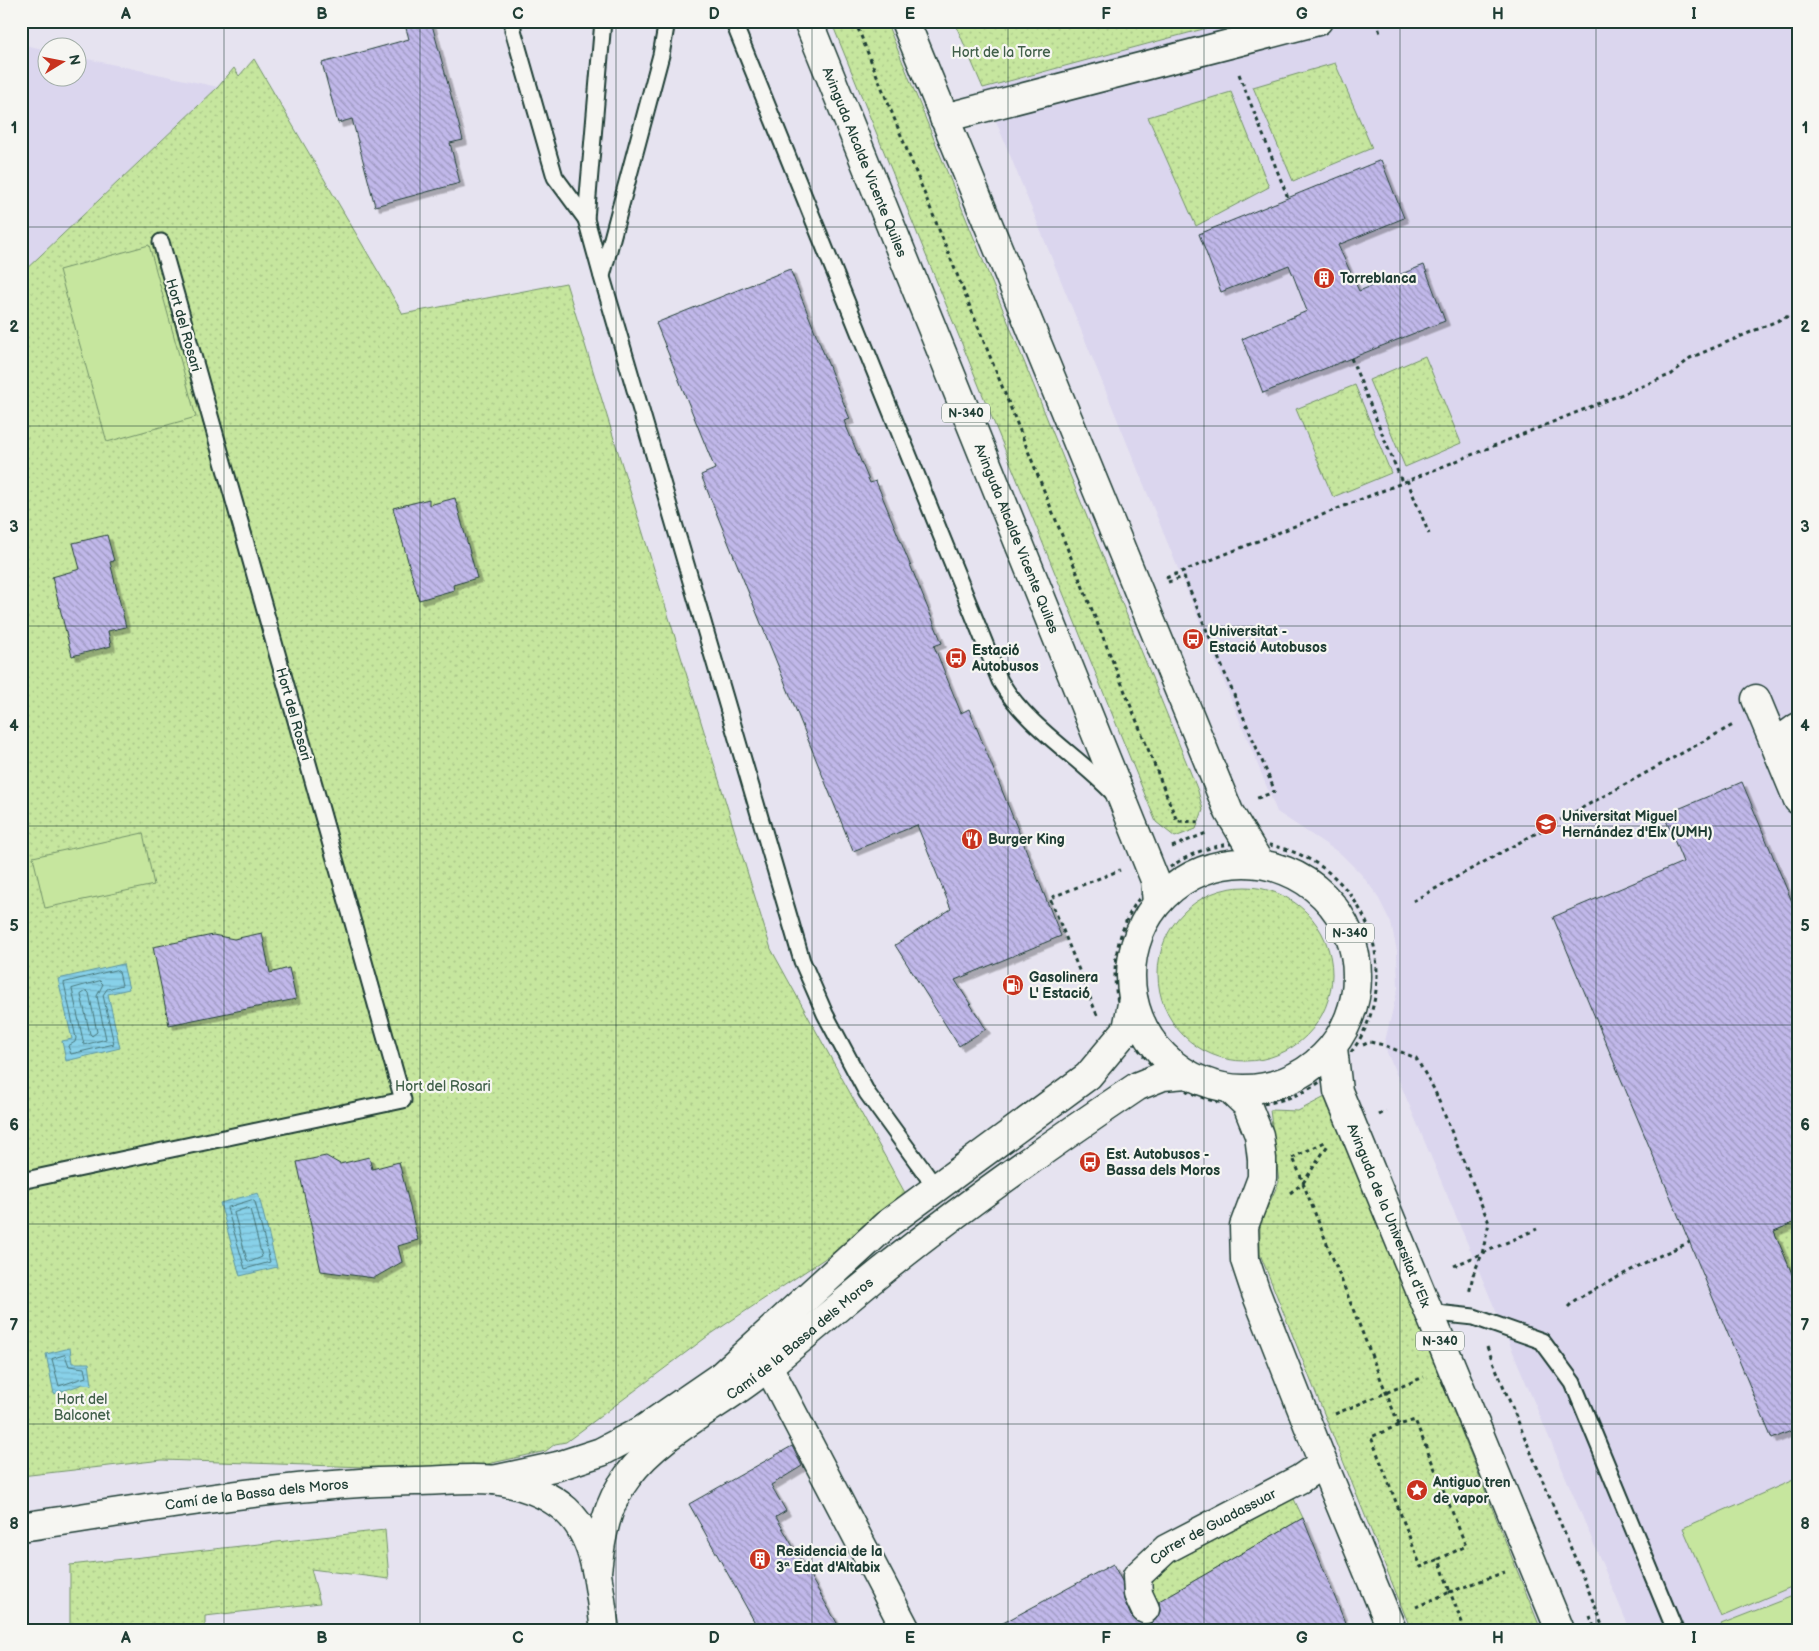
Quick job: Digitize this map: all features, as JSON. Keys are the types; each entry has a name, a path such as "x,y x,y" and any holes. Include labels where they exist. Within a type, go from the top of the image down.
{"main road":[{"name":"Avinguda Alcalde Vicente Quiles","path":"808,21 1124,806"},
{"path":"904,21 1229,812 1253,852"},
{"path":"944,118 1318,21"},
{"path":"1756,699 1798,800"},
{"path":"1779,754 1787,735 1798,727"},
{"name":"N-340","path":"1124,806 1156,891 1139,932 1131,965 1133,999 1140,1022 1152,1042 1168,1060 1175,1075 1207,1083 1238,1097 1259,1089 1287,1082 1312,1068 1340,1056 1357,993 1357,962 1350,933 1335,907 1314,885 1253,852 1230,862 1202,869 1177,883 1156,891"},
{"name":"Camí de la Bassa dels Moros","path":"21,1527 245,1493 380,1481 492,1480 558,1466 601,1452 641,1431 721,1376 886,1225 1088,1076 1114,1026 1133,999"},
{"name":"Avinguda de la Universitat d'Elx","path":"1340,1056 1338,1091 1560,1630"},
{"name":"Camí de la Bassa dels Moros","path":"597,1571 602,1528 613,1501 628,1476 649,1453 768,1366 881,1272 962,1209 1129,1092 1175,1075"},
{"path":"1238,1097 1259,1135 1262,1178 1244,1226 1245,1260 1256,1293 1323,1463 1392,1630"},
{"path":"768,1366 906,1630"},
{"name":"Carrer de Guadassuar","path":"1145,1609 1138,1594 1137,1576 1147,1564 1166,1549 1300,1479 1323,1463"},
{"name":"Camí de la Bassa dels Moros","path":"492,1480 538,1491 566,1510 585,1536 597,1571"},
{"path":"597,1571 605,1630"}],"lane":[{"path":"513,21 513,30 554,177 586,219"},
{"path":"602,21 586,219 602,277 802,961 825,1014 867,1093 936,1188"},
{"path":"602,277 661,55 667,21"},
{"path":"732,21 1000,681 1007,694 1045,734 1083,763 1124,806"},
{"name":"Hort del Rosari","path":"21,1181 403,1100 161,242"},
{"path":"1428,1312 1476,1318 1542,1341 1573,1383 1675,1630"}],"path":[{"path":"855,21 1177,821"},
{"path":"1377,21 1380,34"},
{"path":"1240,74 1288,198"},
{"path":"1165,578 1672,374 1690,358 1798,312"},
{"path":"1351,358 1402,482"},
{"path":"1407,480 1429,534"},
{"path":"1413,900 1740,721"},
{"path":"1165,850 1210,831"},
{"path":"1114,1026 1117,952 1129,914 1156,891 1188,856 1214,847 1253,852 1269,845 1310,860 1344,888 1364,919 1373,946 1376,990 1363,1032 1302,1092 1266,1104 1238,1097 1224,1103 1202,1098 1182,1088 1175,1075 1136,1046 1114,1026 1050,898 1120,870"},
{"path":"1340,1056 1370,1042 1384,1046 1416,1058 1434,1090 1489,1223 1482,1254 1473,1275 1468,1295 1605,1630"},
{"path":"1283,1198 1303,1183 1332,1138 1286,1160"},
{"path":"1293,1157 1399,1425"},
{"path":"1454,1266 1537,1229"},
{"path":"1568,1306 1575,1300 1650,1260 1690,1242"},
{"path":"1327,1417 1429,1374"},
{"path":"1415,1420 1466,1546 1421,1567 1371,1438 1399,1425 1415,1420"},
{"path":"1415,1607 1450,1592 1439,1558"}],"shaded area":[{"name":"Universitat Miguel Hernández d'Elx (UMH)","path":"1233,21 1798,21 1798,1630 1630,1630 1384,1045 1398,988 1397,951 1391,923 1377,895 1361,874 1341,854 1277,812 983,89"},
{"path":"21,44 38,48 38,88 88,88 88,59 218,87 21,274"}],"green space":[{"path":"831,21 886,21 1198,791 1203,810 1196,829 1175,837 1156,822"},
{"name":"Hort de la Torre","path":"954,21 1233,21 983,88"},
{"name":"Hort del Rosari","path":"254,59 403,314 566,283 771,949 910,1202 708,1336 566,1442 555,1444 546,1451 483,1465 394,1468 162,1460 21,1476 21,274 218,87 234,68 239,76"},
{"path":"1335,63 1372,148 1293,181 1253,87"},
{"path":"1231,92 1269,187 1196,226 1148,117"},
{"path":"149,245 196,417 107,442 59,270"},
{"path":"1425,356 1461,443 1405,467 1369,380"},
{"path":"1355,385 1391,473 1333,497 1296,409"},
{"path":"143,833 154,885 45,908 33,857"},
{"path":"1245,887 1262,889 1278,894 1300,907 1312,919 1328,949 1332,974 1330,991 1325,1007 1312,1029 1300,1041 1270,1057 1245,1061 1228,1059 1212,1054 1190,1041 1178,1029 1162,999 1158,974 1160,957 1165,941 1178,919 1190,907 1220,891"},
{"path":"1327,1096 1541,1630 1411,1630 1260,1254 1260,1223 1279,1182 1270,1110 1298,1111"},
{"path":"1798,1221 1798,1288 1774,1231"},
{"path":"1798,1478 1798,1584 1721,1617 1683,1528"},
{"path":"1293,1497 1303,1518 1156,1603 1151,1594 1150,1584 1152,1577 1160,1568 1195,1545"},
{"path":"385,1530 389,1579 311,1569 320,1603 205,1616 205,1630 70,1630 70,1565"},
{"path":"1798,1594 1798,1630 1724,1630 1721,1624"}],"water":[{"path":"123,964 129,989 108,994 120,1048 66,1061 62,1041 72,1039 58,979"},
{"path":"258,1193 277,1267 240,1276 220,1203"},
{"path":"70,1348 72,1363 89,1363 92,1385 83,1384 54,1394 46,1354"}],"building":[{"path":"404,21 431,21 463,140 450,143 460,183 375,206 352,119 338,123 322,63 409,39"},
{"name":"Torreblanca","path":"1381,160 1404,218 1338,245 1359,291 1424,265 1445,321 1263,393 1242,339 1307,311 1289,265 1221,292 1199,234"},
{"path":"790,269 850,419 844,421 870,483 876,481 942,643 934,646 961,713 969,709 1061,936 955,980 986,1029 959,1046 895,945 951,909 917,825 853,851 701,475 715,469 656,323"},
{"path":"455,498 477,578 453,585 454,590 419,600 393,508 429,499 429,505"},
{"path":"107,535 114,561 110,562 126,627 108,631 111,646 72,656 52,577 80,569 73,543"},
{"path":"1742,782 1798,916 1798,1221 1774,1231 1798,1288 1798,1428 1772,1439 1553,917 1683,862 1664,815"},
{"path":"262,933 270,973 289,968 296,999 169,1025 153,947 213,935 234,939"},
{"path":"326,1156 340,1164 369,1157 372,1169 399,1162 418,1240 398,1246 402,1262 374,1278 321,1271 297,1162"},
{"name":"Residencia de la 3ª Edat d'Altabix","path":"792,1446 802,1466 771,1485 786,1511 776,1517 841,1630 759,1630 689,1504"},
{"path":"1303,1518 1348,1630 990,1630 1113,1564 1122,1581 1124,1600 1131,1616 1143,1624 1151,1623 1157,1618 1160,1611 1159,1601"}],"place":[{"name":"Torreblanca","path":"1324,278"},
{"name":"Universitat - Estació Autobusos","path":"1193,639"},
{"name":"Estació Autobusos","path":"956,658"},
{"name":"Universitat Miguel Hernández d'Elx (UMH)","path":"1546,824"},
{"name":"Burger King","path":"972,839"},
{"name":"Gasolinera L' Estació","path":"1013,985"},
{"name":"Est. Autobusos - Bassa dels Moros","path":"1090,1162"},
{"name":"Antiguo tren de vapor","path":"1417,1490"},
{"name":"Residencia de la 3ª Edat d'Altabix","path":"760,1559"}],"park label":[{"name":"Hort del Balconet","path":"82,1408"}]}
